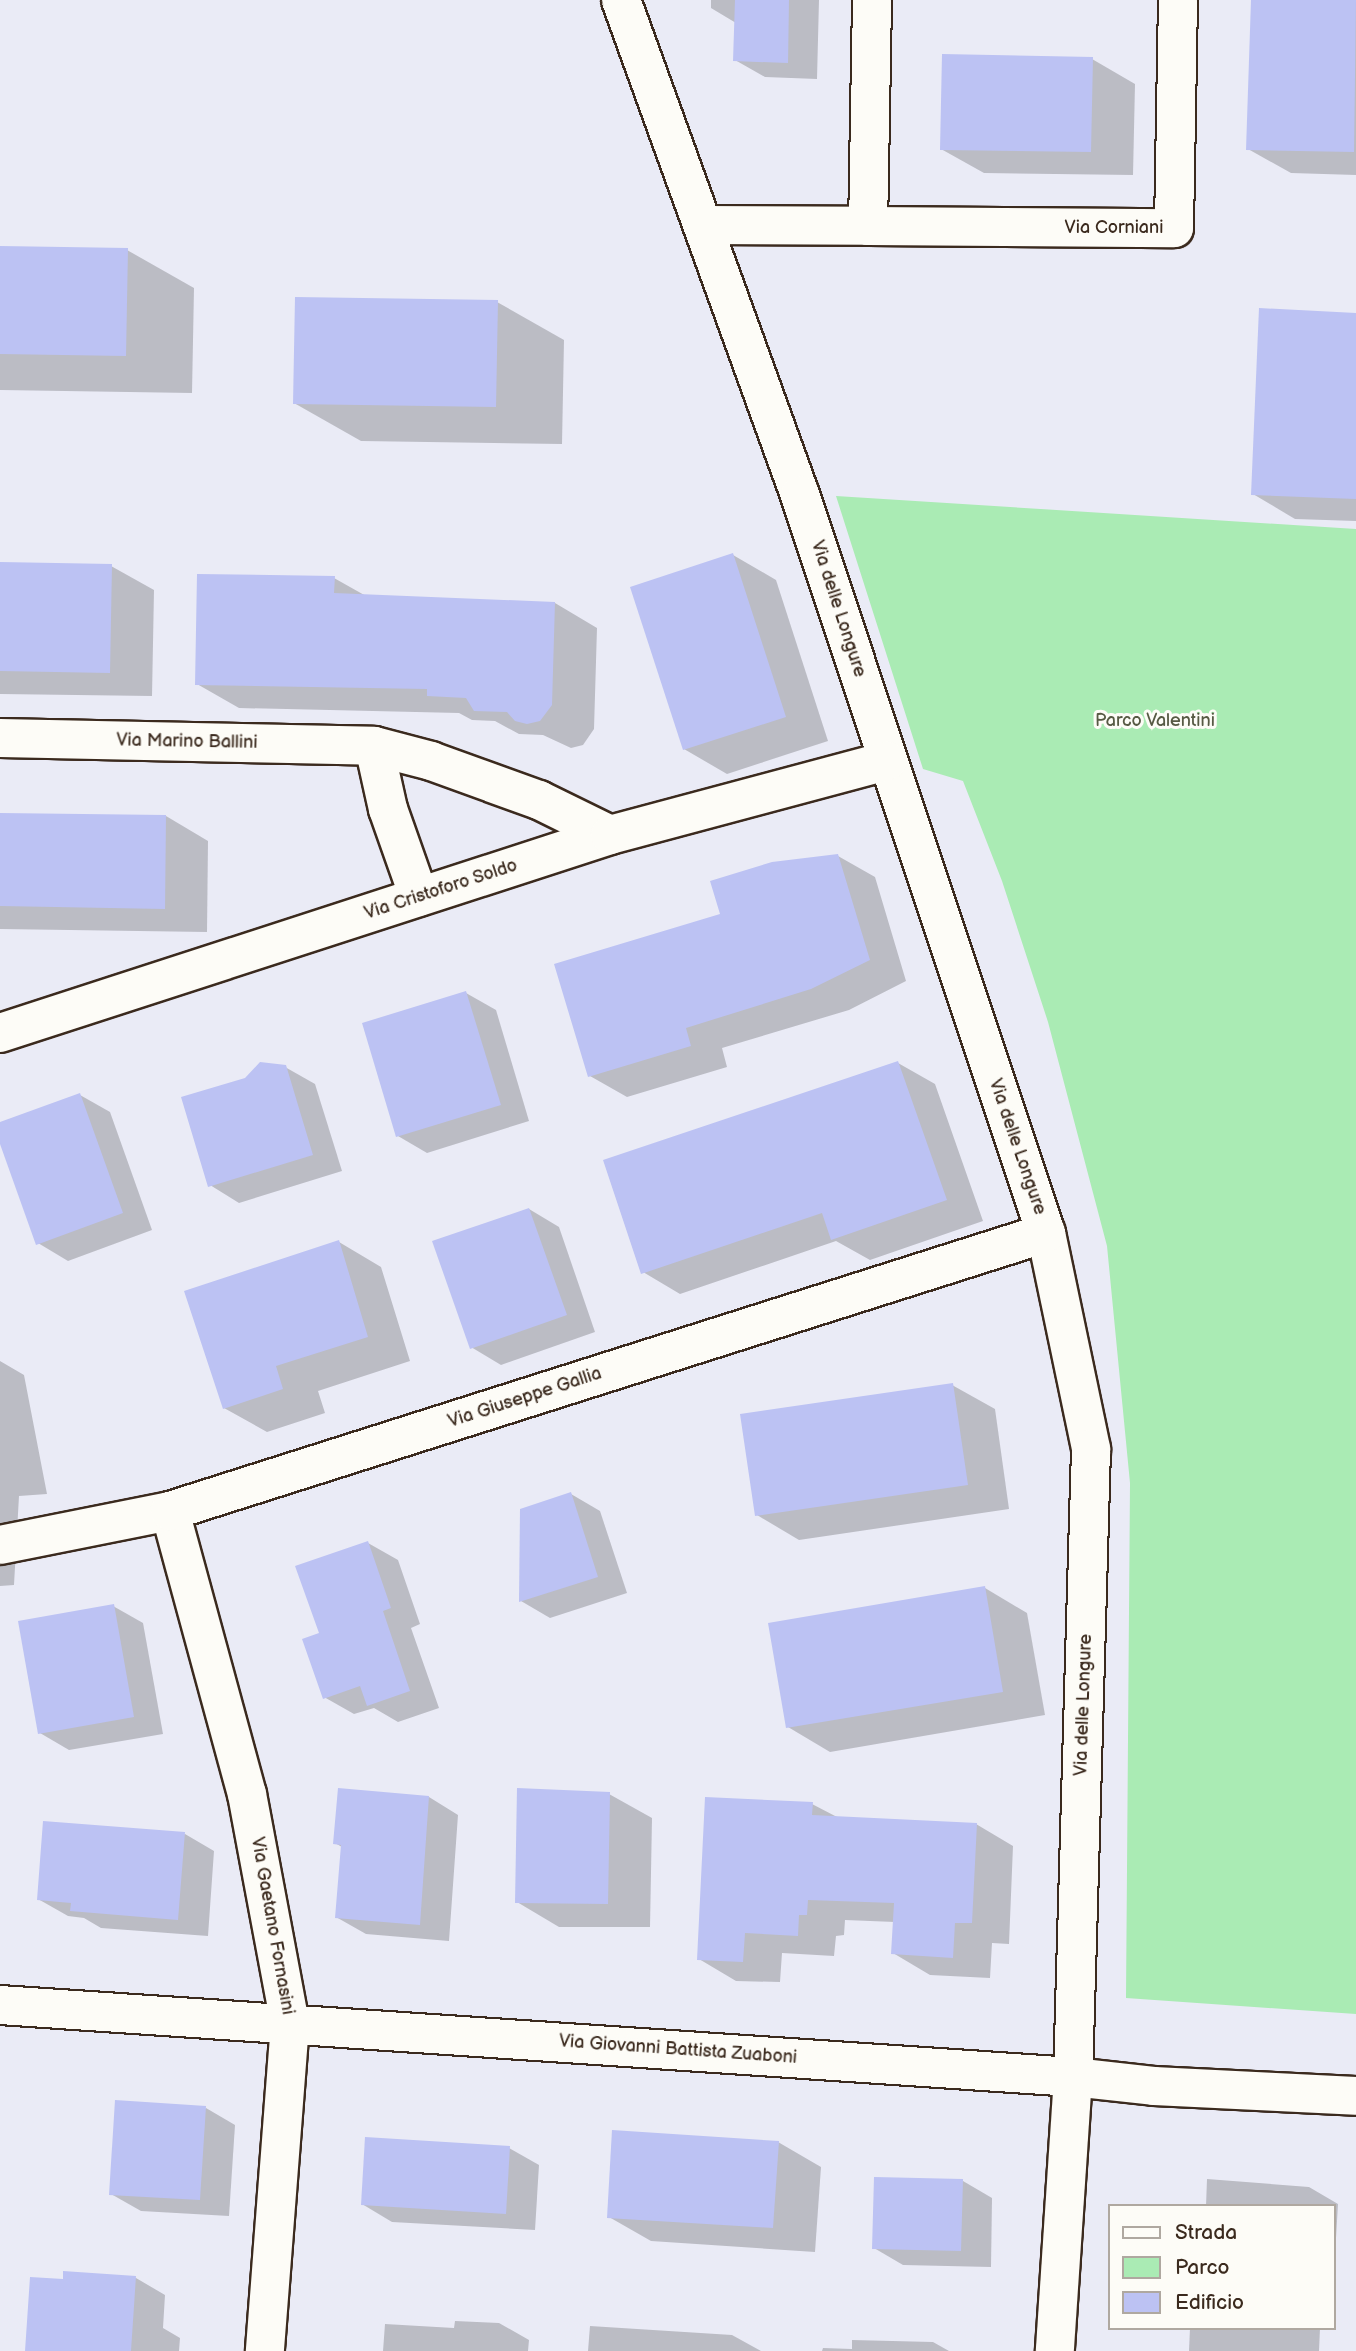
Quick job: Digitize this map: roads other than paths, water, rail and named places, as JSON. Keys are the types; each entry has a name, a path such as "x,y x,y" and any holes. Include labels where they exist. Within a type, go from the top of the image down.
{"street":[{"name":"Via delle Longure","path":"621,0 800,495 1046,1233 1091,1449 1073,2077 1055,2351"},
{"path":"868,226 872,0"},
{"name":"Via Corniani","path":"703,225 1174,228 1178,0"},
{"name":"Via Marino Ballini","path":"0,738 374,746 430,761 539,800 610,835"},
{"path":"374,746 388,809 419,897"},
{"name":"Via Cristoforo Soldo","path":"0,1033 610,835 887,761"},
{"name":"Via Giuseppe Gallia","path":"0,1545 170,1511 1046,1233"},
{"name":"Via Gaetano Fornasini","path":"170,1511 247,1794 289,2024 265,2351"},
{"name":"Via Giovanni Battista Zuaboni","path":"0,2005 1073,2077 1154,2086 1356,2096"}],"park label":[{"name":"Parco Valentini","path":"1155,721"}]}
